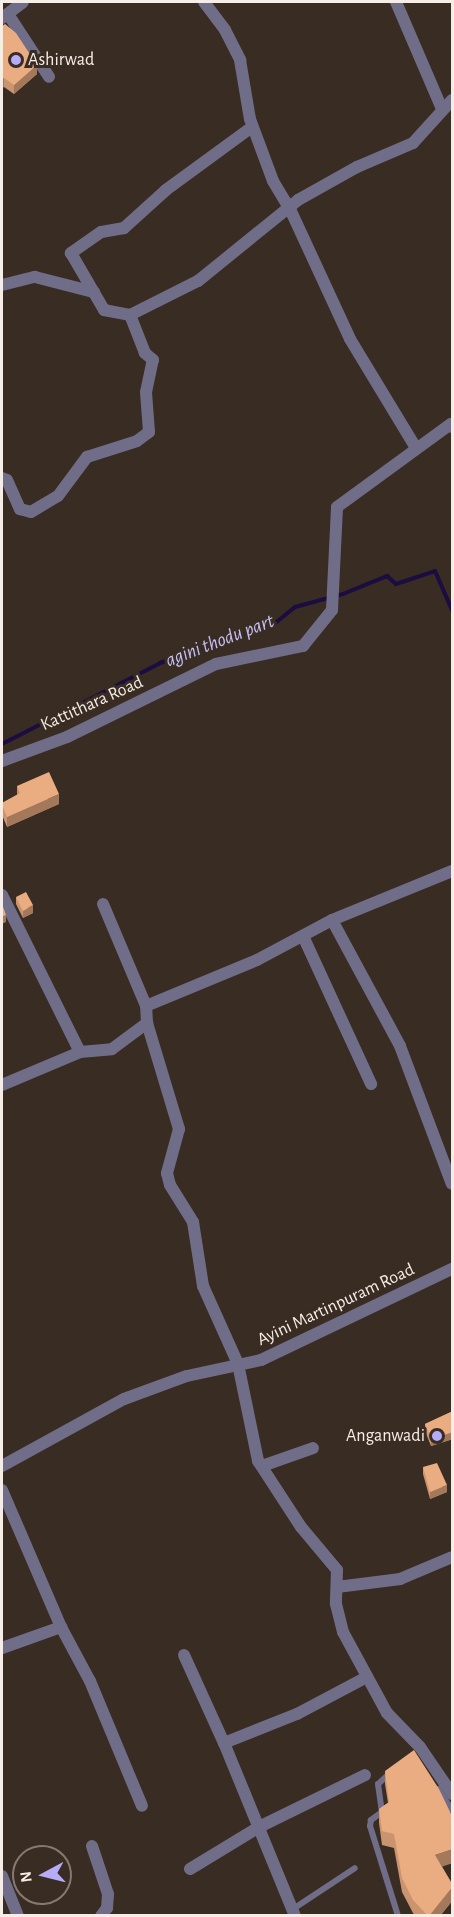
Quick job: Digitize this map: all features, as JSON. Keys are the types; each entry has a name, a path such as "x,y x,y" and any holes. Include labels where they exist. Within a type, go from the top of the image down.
{"street":[{"path":"23,2 4,16 49,77"},
{"path":"396,2 442,109"},
{"path":"207,3 225,30 240,60 252,127 273,181 290,209 350,339 416,448 451,424 453,427"},
{"path":"252,127 166,190 124,228 101,232 71,253 104,310 130,315 198,280 321,186 403,149 453,100"},
{"path":"2,285 35,277 94,292"},
{"path":"2,478 7,480 20,509 31,512 58,496 87,457 137,441 149,432 146,392 153,360 145,353 130,315"},
{"name":"Kattithara Road","path":"2,761 67,737 216,664 303,646 332,610 337,507 416,448"},
{"path":"146,1006 257,960 332,920 453,871"},
{"path":"2,895 80,1052"},
{"path":"103,904 146,1006 147,1023 179,1129 167,1173 170,1185 193,1222 202,1286 238,1364 262,1466 301,1527 337,1570 343,1632 387,1713 420,1747 451,1786"},
{"path":"332,920 400,1046 453,1184"},
{"path":"303,936 371,1084"},
{"path":"2,1085 80,1052 112,1049 147,1023"},
{"name":"Ayini Martinpuram Road","path":"2,1466 145,1390 238,1364 261,1360 453,1269"},
{"path":"262,1466 313,1448"},
{"path":"2,1490 61,1628 90,1681 142,1806"},
{"path":"337,1587 400,1578 453,1557"},
{"path":"2,1648 61,1628"},
{"path":"184,1655 224,1743 294,1912"},
{"path":"224,1743 297,1714 368,1677"},
{"path":"190,1869 259,1827 365,1775"},
{"path":"92,1846 108,1894 107,1908 101,1916"},
{"path":"2,1876 18,1916"}],"lane":[{"path":"416,1757 453,1810"},
{"path":"395,1768 378,1784 382,1812 371,1820 370,1826 398,1916"},
{"path":"294,1912 355,1868"}],"building":[{"name":"Ashirwad","path":"5,24 16,33 37,65 14,85 4,78 2,80 2,26"},
{"path":"49,772 59,794 7,817 2,803 20,793 17,786"},
{"path":"26,892 33,905 23,911 16,897"},
{"path":"2,904 6,915 2,917"},
{"path":"453,1411 453,1432 431,1439 425,1424"},
{"path":"437,1463 447,1485 430,1492 423,1467"},
{"path":"414,1750 439,1789 453,1818 453,1849 435,1855 453,1886 429,1916 413,1900 402,1878 394,1834 382,1831 379,1809 389,1802 385,1771"}],"waterway":[{"name":"agini thodu part","path":"2,744 160,663 274,624 295,607 343,594 387,576 396,584 435,571 452,610"}],"place":[{"name":"Ashirwad","path":"16,60"},
{"name":"Anganwadi","path":"437,1436"}]}
